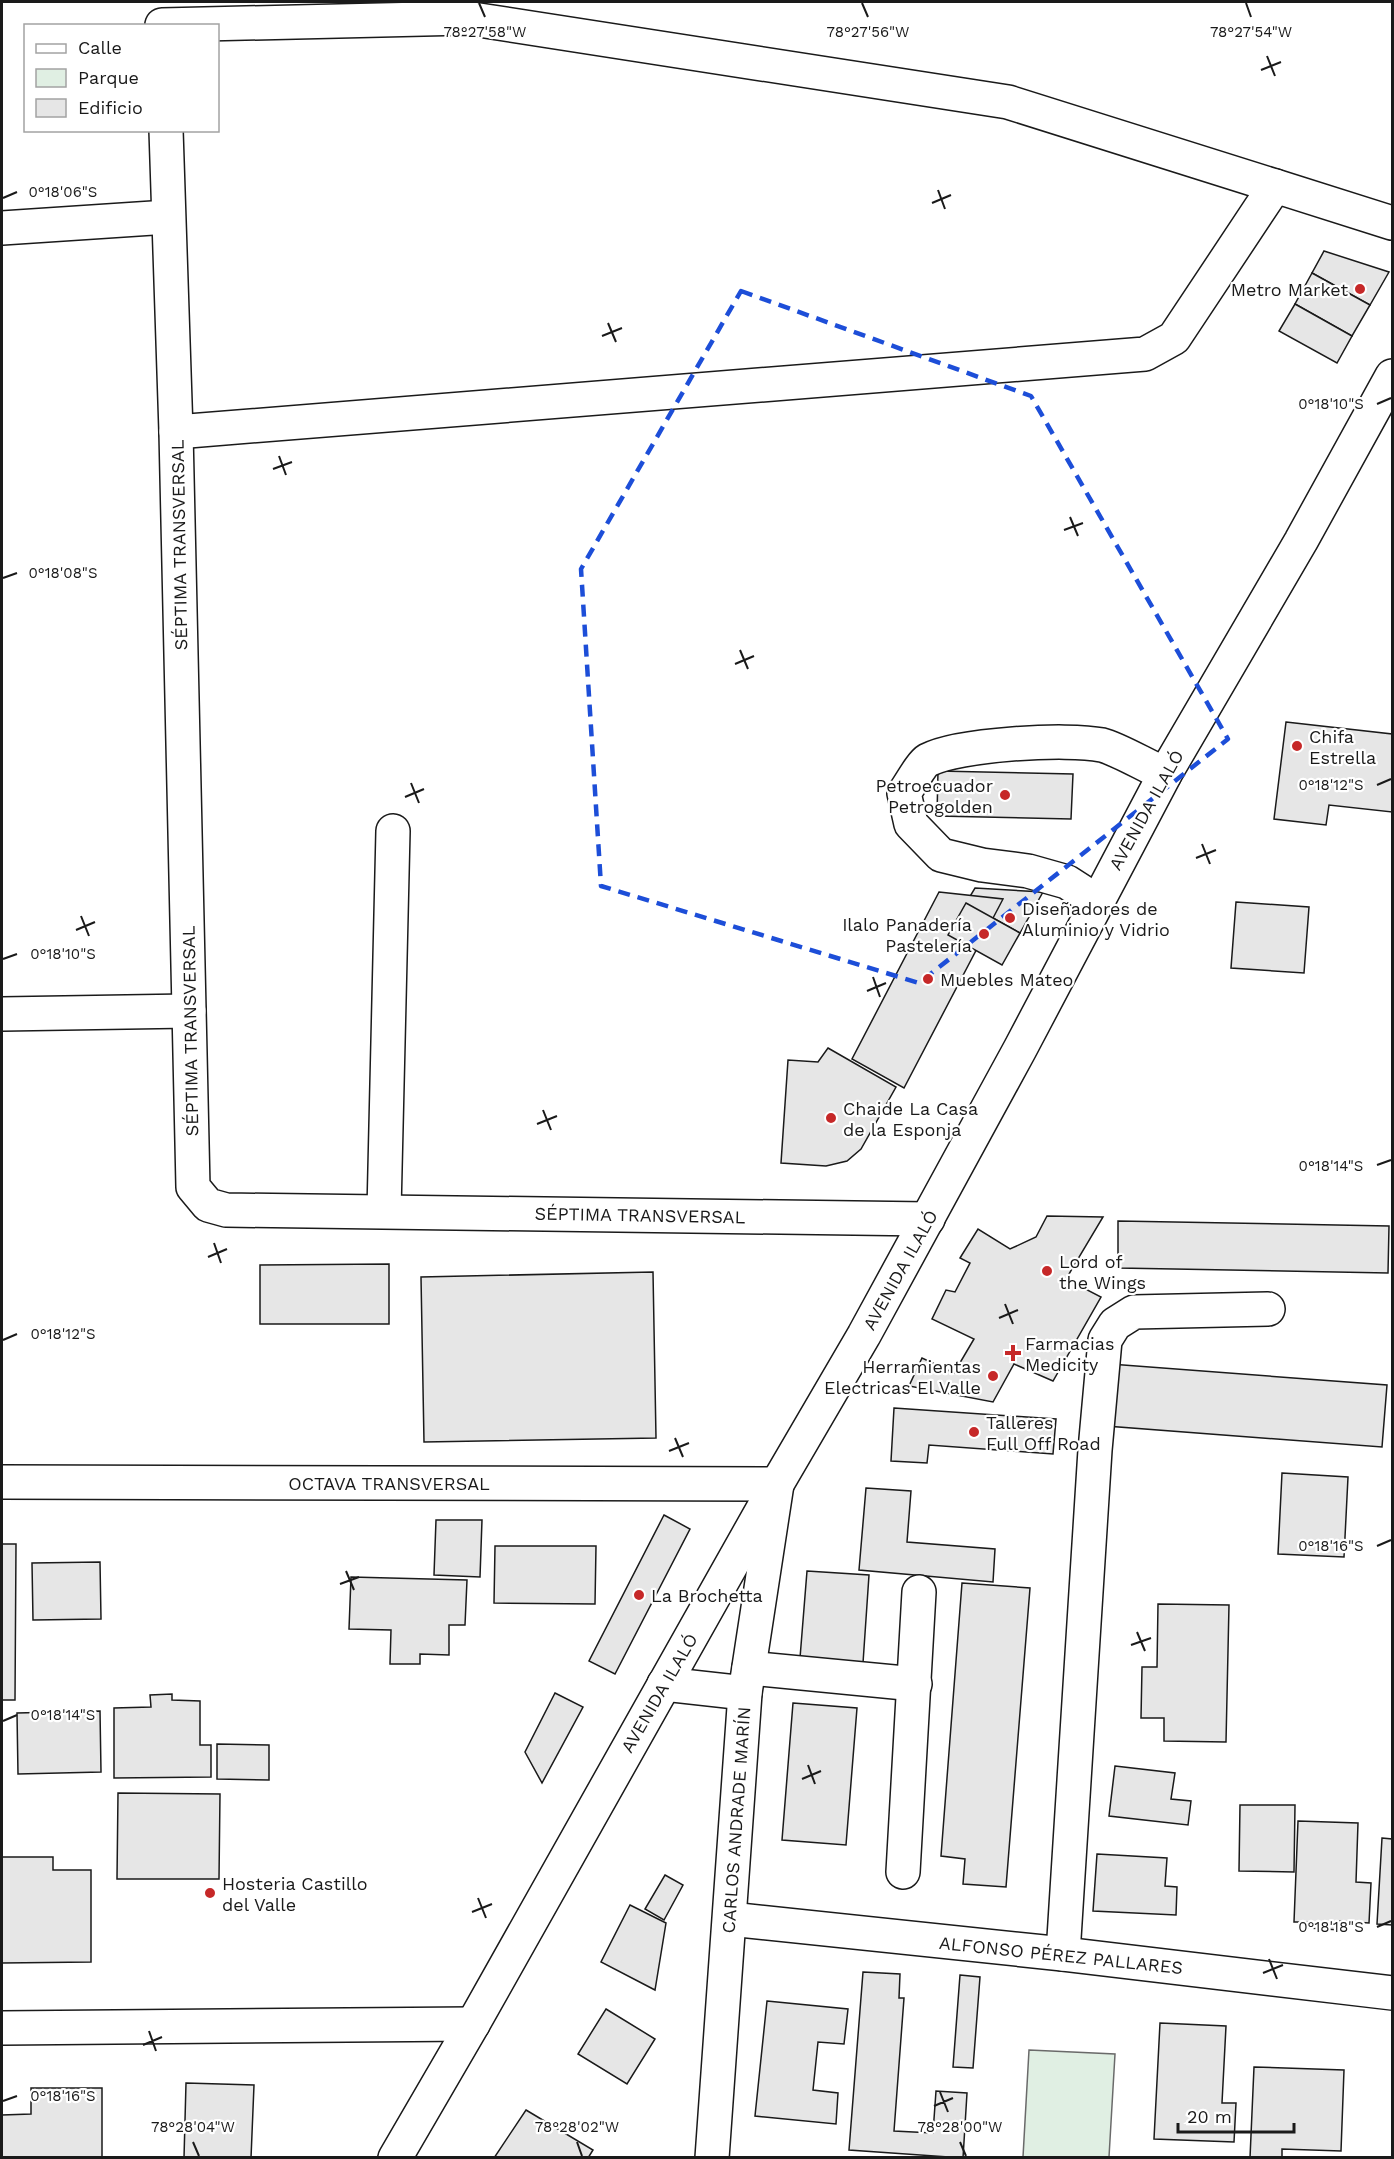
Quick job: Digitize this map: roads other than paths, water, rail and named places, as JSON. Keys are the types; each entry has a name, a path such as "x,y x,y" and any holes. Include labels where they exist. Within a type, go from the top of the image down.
{"street":[{"path":"162,17 466,18 1008,102 1392,223"},
{"name":"SÉPTIMA TRANSVERSAL","path":"165,132 176,432 193,1187 208,1205 226,1210 928,1219"},
{"path":"176,432 1144,354 1174,338 1275,186"},
{"path":"2,228 168,218"},
{"name":"AVENIDA ILALÓ","path":"395,2157 473,2024 928,1219 1165,774 1300,541 1392,376"},
{"path":"1095,905 1081,891 1067,882 1029,871 982,865 941,855 911,824 904,793 926,760 959,750 1014,744 1102,745 1165,774"},
{"path":"384,1211 393,831"},
{"path":"2,1014 189,1011"},
{"path":"1063,1954 1095,1450 1105,1340 1115,1324 1134,1312 1268,1310"},
{"name":"OCTAVA TRANSVERSAL","path":"2,1482 777,1484"},
{"name":"CARLOS ANDRADE MARÍN","path":"712,2157 747,1681 777,1484"},
{"path":"903,1872 919,1592"},
{"path":"664,1684 747,1681 915,1684"},
{"name":"ALFONSO PÉREZ PALLARES","path":"730,1919 1063,1954 1392,1993"},
{"path":"2,2028 473,2024"}],"place":[{"name":"Metro Market","path":"1360,289"},
{"name":"Chifa Estrella","path":"1297,746"},
{"name":"Petroecuador Petrogolden","path":"1005,795"},
{"name":"Diseñadores de Aluminio y Vidrio","path":"1010,918"},
{"name":"Ilalo Panadería Pastelería","path":"984,934"},
{"name":"Muebles Mateo","path":"928,979"},
{"name":"Chaide La Casa de la Esponja","path":"831,1118"},
{"name":"Lord of the Wings","path":"1047,1271"},
{"name":"Farmacias Medicity","path":"1013,1353"},
{"name":"Herramientas Electricas El Valle","path":"993,1376"},
{"name":"Talleres Full Off Road","path":"974,1432"},
{"name":"La Brochetta","path":"639,1595"},
{"name":"Hosteria Castillo del Valle","path":"210,1893"}]}
